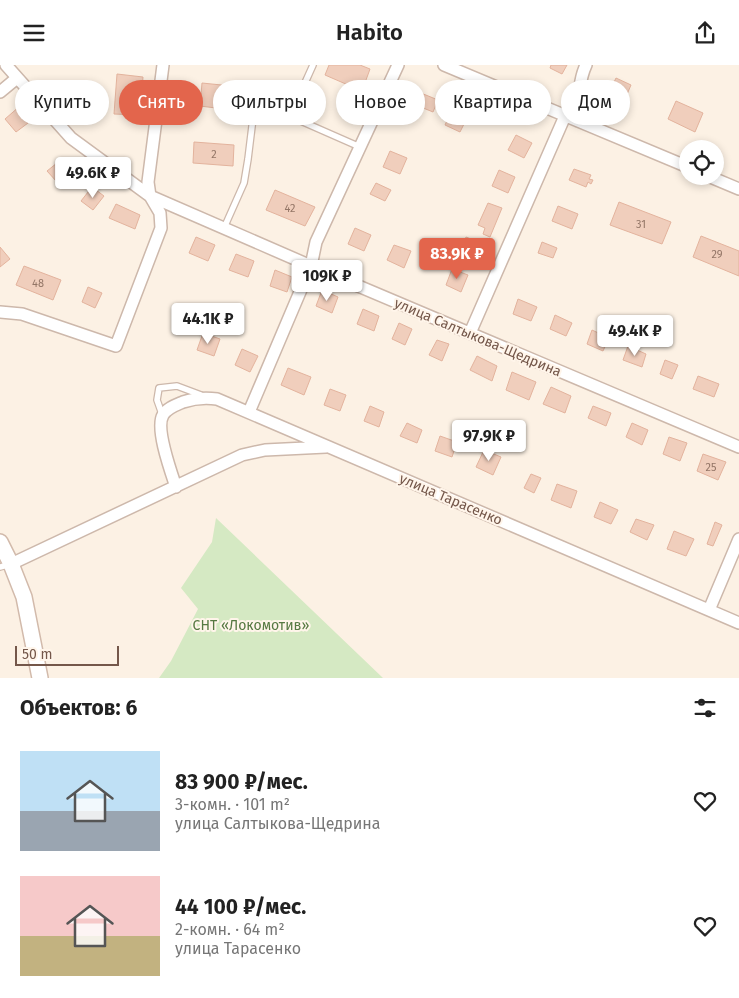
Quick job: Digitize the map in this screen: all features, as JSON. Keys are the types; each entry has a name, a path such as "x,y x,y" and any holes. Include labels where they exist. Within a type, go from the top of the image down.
{"main road":[{"path":"0,542 5,566 24,597 40,678"}],"street":[{"name":"улица Салтыкова-Щедрина","path":"6,65 71,138 150,196 739,447"},
{"path":"0,312 22,314 116,346 161,228 160,213 150,196 148,181 163,65"},
{"path":"249,412 311,266 316,242 398,65"},
{"path":"444,65 561,114"},
{"path":"581,80 586,65"},
{"path":"0,92 17,79"},
{"path":"470,333 561,125"},
{"path":"588,125 679,163"},
{"path":"724,183 739,189"},
{"path":"176,487 164,448 161,427 163,415 173,406 205,397"},
{"name":"улица Тарасенко","path":"205,397 217,399 249,412 739,623"},
{"path":"5,566 242,455 265,450 329,447"},
{"path":"709,610 739,539"}],"lane":[{"path":"306,80 313,65"},
{"path":"224,228 244,183 252,125"},
{"path":"310,125 360,147"},
{"name":"улица Тарасенко","path":"163,415 157,399 160,388 177,386 205,397"}],"green space":[{"name":"СНТ «Локомотив»","path":"216,518 383,678 159,678 171,661 198,609 181,588 212,542"}],"building":[{"path":"329,65 360,65 370,69 366,80 337,80 325,75"},
{"path":"551,65 567,65 562,74 550,68"},
{"path":"117,74 143,77 143,80 119,80 119,114 114,114"},
{"path":"203,83 213,84 213,108 203,106"},
{"path":"425,95 435,99 433,112 425,109"},
{"path":"676,101 703,113 695,132 668,119"},
{"path":"15,110 15,125 25,125 16,132 5,119"},
{"path":"445,125 464,125 460,132"},
{"path":"516,135 532,143 524,158 508,150"},
{"path":"194,142 234,145 233,166 193,163"},
{"path":"390,151 407,158 400,174 383,167"},
{"path":"62,159 71,169 57,182 47,171"},
{"path":"574,169 591,175 589,179 593,180 591,184 588,182 586,187 569,180"},
{"path":"499,170 515,177 508,193 492,186"},
{"path":"376,183 391,190 385,201 370,194"},
{"path":"92,187 104,196 93,210 81,201"},
{"path":"275,190 315,207 305,226 266,210"},
{"path":"619,202 671,222 662,244 610,225"},
{"path":"488,203 502,208 490,237 483,234 485,228 478,225"},
{"path":"116,204 140,215 135,229 109,218"},
{"path":"558,206 578,214 572,229 552,221"},
{"path":"355,228 371,235 364,251 348,244"},
{"path":"701,236 739,251 739,276 693,257"},
{"path":"196,237 215,245 208,261 189,253"},
{"path":"466,237 483,244 476,261 463,259 465,256 459,254"},
{"path":"542,242 557,248 553,258 538,253"},
{"path":"394,245 411,251 404,268 387,260"},
{"path":"0,247 10,259 0,267"},
{"path":"236,254 254,261 248,277 229,270"},
{"path":"24,266 61,280 53,300 16,285"},
{"path":"452,269 468,275 461,292 446,285"},
{"path":"275,270 292,277 287,292 270,286"},
{"path":"88,287 102,293 95,308 82,302"},
{"path":"322,290 338,297 332,313 316,306"},
{"path":"518,299 537,307 531,321 513,314"},
{"path":"363,309 379,316 374,331 357,324"},
{"path":"555,315 572,323 566,336 550,329"},
{"path":"399,323 412,329 405,345 392,339"},
{"path":"592,330 609,338 603,351 587,344"},
{"path":"203,333 220,339 214,356 197,350"},
{"path":"437,340 449,344 442,361 429,355"},
{"path":"628,346 646,354 642,367 623,360"},
{"path":"242,349 258,356 250,372 235,365"},
{"path":"477,356 497,366 492,381 470,370"},
{"path":"665,360 678,365 672,379 660,374"},
{"path":"288,368 311,377 304,395 281,385"},
{"path":"512,372 536,382 529,400 506,390"},
{"path":"698,376 719,384 714,397 693,389"},
{"path":"551,387 571,396 565,413 543,404"},
{"path":"330,389 346,395 340,411 324,405"},
{"path":"370,406 384,412 379,427 364,421"},
{"path":"593,406 611,413 606,426 588,418"},
{"path":"407,423 422,430 417,443 400,436"},
{"path":"632,423 648,430 642,445 626,437"},
{"path":"440,436 457,442 452,457 435,451"},
{"path":"669,437 687,443 680,461 663,454"},
{"path":"484,450 501,457 493,475 476,467"},
{"path":"703,454 726,462 718,480 697,471"},
{"path":"531,474 541,478 534,493 524,488"},
{"path":"557,484 577,491 571,508 551,500"},
{"path":"600,502 618,510 611,524 594,517"},
{"path":"636,519 654,525 647,540 630,532"},
{"path":"715,522 722,525 713,546 707,544"},
{"path":"674,531 694,539 686,556 667,549"}]}
